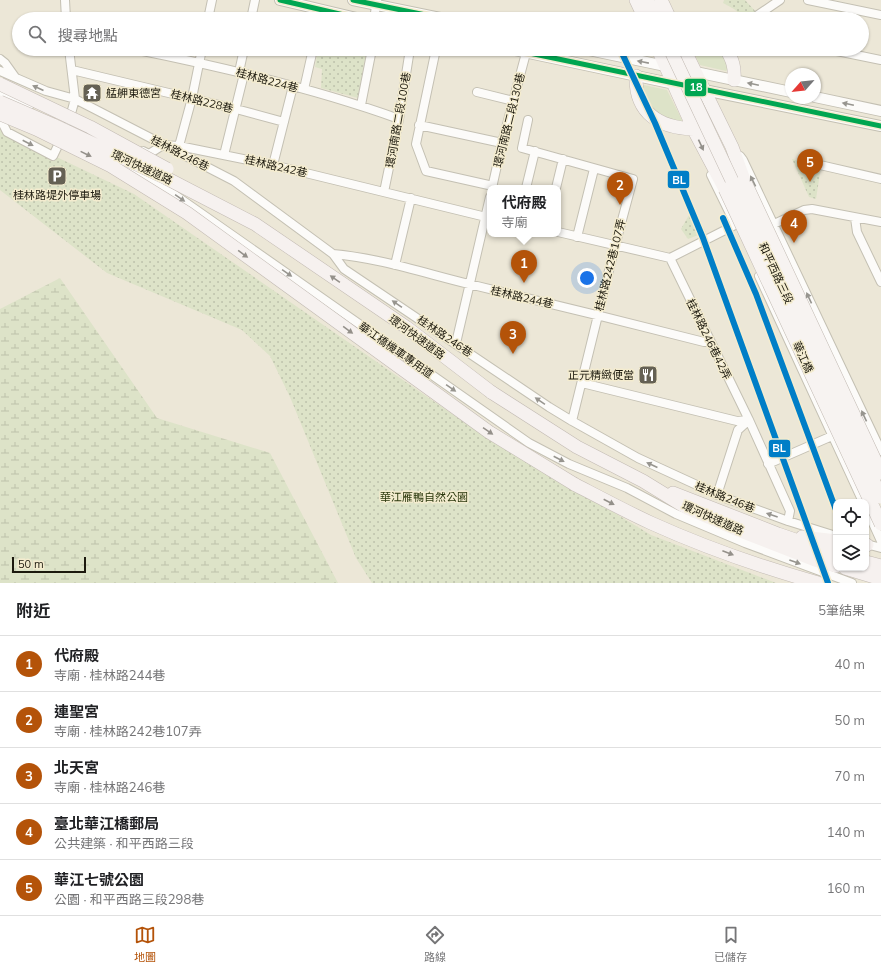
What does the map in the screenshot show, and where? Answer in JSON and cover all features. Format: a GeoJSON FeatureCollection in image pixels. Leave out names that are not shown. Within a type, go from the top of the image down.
{"type":"FeatureCollection","features":[{"type":"Feature","properties":{"kind":"highway"},"geometry":{"type":"LineString","coordinates":[[0,84],[90,128],[159,165],[206,191],[254,224]]}},
{"type":"Feature","properties":{"kind":"highway","name":"環河快速道路"},"geometry":{"type":"LineString","coordinates":[[0,102],[166,178],[254,224],[406,327],[491,392],[577,447],[642,481],[686,508],[815,560],[833,565]]}},
{"type":"Feature","properties":{"kind":"highway","name":"環河快速道路"},"geometry":{"type":"LineString","coordinates":[[0,114],[111,166],[187,213],[489,432],[574,484],[651,523],[684,537],[762,566],[818,583]]}},
{"type":"Feature","properties":{"kind":"highway"},"geometry":{"type":"LineString","coordinates":[[642,481],[778,534],[833,553]]}},
{"type":"Feature","properties":{"kind":"highway"},"geometry":{"type":"LineString","coordinates":[[778,534],[833,541]]}},
{"type":"Feature","properties":{"kind":"highway"},"geometry":{"type":"LineString","coordinates":[[869,563],[881,566]]}},
{"type":"Feature","properties":{"kind":"highway"},"geometry":{"type":"LineString","coordinates":[[762,566],[790,583]]}},
{"type":"Feature","properties":{"kind":"highway"},"geometry":{"type":"LineString","coordinates":[[856,571],[881,578]]}},
{"type":"Feature","properties":{"kind":"main road"},"geometry":{"type":"LineString","coordinates":[[636,0],[642,12]]}},
{"type":"Feature","properties":{"kind":"main road"},"geometry":{"type":"LineString","coordinates":[[647,0],[653,12]]}},
{"type":"Feature","properties":{"kind":"main road"},"geometry":{"type":"LineString","coordinates":[[661,0],[667,12]]}},
{"type":"Feature","properties":{"kind":"main road","name":"和平西路三段"},"geometry":{"type":"LineString","coordinates":[[661,56],[694,129],[725,189]]}},
{"type":"Feature","properties":{"kind":"main road","name":"和平西路三段"},"geometry":{"type":"LineString","coordinates":[[673,56],[881,497]]}},
{"type":"Feature","properties":{"kind":"main road","name":"和平西路三段"},"geometry":{"type":"LineString","coordinates":[[687,56],[732,147],[744,180]]}},
{"type":"Feature","properties":{"kind":"main road"},"geometry":{"type":"LineString","coordinates":[[729,56],[735,68],[734,80]]}},
{"type":"Feature","properties":{"kind":"main road"},"geometry":{"type":"LineString","coordinates":[[636,76],[636,84],[640,99],[653,117],[659,122],[673,127],[694,129]]}},
{"type":"Feature","properties":{"kind":"main road","name":"華江橋"},"geometry":{"type":"LineString","coordinates":[[744,180],[881,474]]}},
{"type":"Feature","properties":{"kind":"main road","name":"華江橋"},"geometry":{"type":"LineString","coordinates":[[725,189],[881,524]]}},
{"type":"Feature","properties":{"kind":"street"},"geometry":{"type":"LineString","coordinates":[[65,0],[66,12]]}},
{"type":"Feature","properties":{"kind":"street"},"geometry":{"type":"LineString","coordinates":[[209,12],[212,0]]}},
{"type":"Feature","properties":{"kind":"street"},"geometry":{"type":"LineString","coordinates":[[252,12],[255,0]]}},
{"type":"Feature","properties":{"kind":"street"},"geometry":{"type":"LineString","coordinates":[[280,0],[314,12]]}},
{"type":"Feature","properties":{"kind":"street"},"geometry":{"type":"LineString","coordinates":[[353,0],[377,3],[416,12]]}},
{"type":"Feature","properties":{"kind":"street"},"geometry":{"type":"LineString","coordinates":[[766,12],[780,0]]}},
{"type":"Feature","properties":{"kind":"street"},"geometry":{"type":"LineString","coordinates":[[808,0],[866,12]]}},
{"type":"Feature","properties":{"kind":"street"},"geometry":{"type":"LineString","coordinates":[[869,13],[881,15]]}},
{"type":"Feature","properties":{"kind":"street"},"geometry":{"type":"LineString","coordinates":[[0,118],[7,132],[54,156],[69,121],[75,100],[71,56]]}},
{"type":"Feature","properties":{"kind":"street","name":"桂林路224巷"},"geometry":{"type":"LineString","coordinates":[[169,56],[199,62],[293,86],[399,118]]}},
{"type":"Feature","properties":{"kind":"street"},"geometry":{"type":"LineString","coordinates":[[179,146],[192,98],[200,56]]}},
{"type":"Feature","properties":{"kind":"street"},"geometry":{"type":"LineString","coordinates":[[224,155],[236,109],[243,56]]}},
{"type":"Feature","properties":{"kind":"street"},"geometry":{"type":"LineString","coordinates":[[304,89],[311,56]]}},
{"type":"Feature","properties":{"kind":"street"},"geometry":{"type":"LineString","coordinates":[[360,105],[370,56]]}},
{"type":"Feature","properties":{"kind":"street","name":"環河南路二段100巷"},"geometry":{"type":"LineString","coordinates":[[384,192],[399,118],[409,56]]}},
{"type":"Feature","properties":{"kind":"street"},"geometry":{"type":"LineString","coordinates":[[434,56],[416,144],[426,171],[487,186]]}},
{"type":"Feature","properties":{"kind":"street","name":"環河南路二段130巷"},"geometry":{"type":"LineString","coordinates":[[492,185],[525,56]]}},
{"type":"Feature","properties":{"kind":"street"},"geometry":{"type":"LineString","coordinates":[[540,56],[881,126]]}},
{"type":"Feature","properties":{"kind":"street"},"geometry":{"type":"LineString","coordinates":[[618,56],[785,91]]}},
{"type":"Feature","properties":{"kind":"street"},"geometry":{"type":"LineString","coordinates":[[861,56],[881,60]]}},
{"type":"Feature","properties":{"kind":"street"},"geometry":{"type":"LineString","coordinates":[[0,59],[5,63],[15,78]]}},
{"type":"Feature","properties":{"kind":"street","name":"桂林路228巷"},"geometry":{"type":"LineString","coordinates":[[72,70],[192,98],[284,122]]}},
{"type":"Feature","properties":{"kind":"street","name":"桂林路246巷"},"geometry":{"type":"LineString","coordinates":[[0,71],[46,91],[75,100],[234,181],[333,254],[344,268],[572,422],[638,458],[717,495],[788,521],[833,535]]}},
{"type":"Feature","properties":{"kind":"street"},"geometry":{"type":"LineString","coordinates":[[273,165],[293,86]]}},
{"type":"Feature","properties":{"kind":"street"},"geometry":{"type":"LineString","coordinates":[[0,92],[69,121]]}},
{"type":"Feature","properties":{"kind":"street"},"geometry":{"type":"LineString","coordinates":[[477,92],[514,100]]}},
{"type":"Feature","properties":{"kind":"street"},"geometry":{"type":"LineString","coordinates":[[821,98],[881,111]]}},
{"type":"Feature","properties":{"kind":"street"},"geometry":{"type":"LineString","coordinates":[[0,118],[10,121],[59,144]]}},
{"type":"Feature","properties":{"kind":"street","name":"桂林路242巷107弄"},"geometry":{"type":"LineString","coordinates":[[528,120],[522,148],[633,179],[572,422]]}},
{"type":"Feature","properties":{"kind":"street","name":"桂林路242巷"},"geometry":{"type":"LineString","coordinates":[[69,121],[99,124],[149,154],[163,145],[179,146],[273,165],[487,217]]}},
{"type":"Feature","properties":{"kind":"street","name":"華江橋機車專用道"},"geometry":{"type":"LineString","coordinates":[[69,121],[90,144],[175,195],[529,443],[569,464],[627,488],[676,514],[745,543],[852,583]]}},
{"type":"Feature","properties":{"kind":"street"},"geometry":{"type":"LineString","coordinates":[[419,125],[502,143]]}},
{"type":"Feature","properties":{"kind":"street","name":"和平西路三段"},"geometry":{"type":"LineString","coordinates":[[732,147],[743,160],[774,224],[880,455]]}},
{"type":"Feature","properties":{"kind":"street"},"geometry":{"type":"LineString","coordinates":[[527,185],[535,151]]}},
{"type":"Feature","properties":{"kind":"street"},"geometry":{"type":"LineString","coordinates":[[557,185],[563,159]]}},
{"type":"Feature","properties":{"kind":"street","name":"和平西路三段"},"geometry":{"type":"LineString","coordinates":[[709,160],[712,177],[832,436],[855,479],[862,499]]}},
{"type":"Feature","properties":{"kind":"street"},"geometry":{"type":"LineString","coordinates":[[807,162],[881,179]]}},
{"type":"Feature","properties":{"kind":"street"},"geometry":{"type":"LineString","coordinates":[[577,237],[594,169]]}},
{"type":"Feature","properties":{"kind":"street"},"geometry":{"type":"LineString","coordinates":[[395,265],[411,198]]}},
{"type":"Feature","properties":{"kind":"street"},"geometry":{"type":"LineString","coordinates":[[774,224],[808,210],[881,222]]}},
{"type":"Feature","properties":{"kind":"street"},"geometry":{"type":"LineString","coordinates":[[855,218],[857,232],[881,281]]}},
{"type":"Feature","properties":{"kind":"street"},"geometry":{"type":"LineString","coordinates":[[456,343],[469,284],[487,221]]}},
{"type":"Feature","properties":{"kind":"street"},"geometry":{"type":"LineString","coordinates":[[561,233],[670,258],[735,225]]}},
{"type":"Feature","properties":{"kind":"street","name":"桂林路244巷"},"geometry":{"type":"LineString","coordinates":[[333,254],[395,265],[704,342],[710,342]]}},
{"type":"Feature","properties":{"kind":"street","name":"桂林路246巷42弄"},"geometry":{"type":"LineString","coordinates":[[670,258],[749,420],[790,511],[788,521]]}},
{"type":"Feature","properties":{"kind":"street"},"geometry":{"type":"LineString","coordinates":[[582,383],[737,421],[749,420]]}},
{"type":"Feature","properties":{"kind":"street"},"geometry":{"type":"LineString","coordinates":[[717,495],[738,430],[749,420]]}},
{"type":"Feature","properties":{"kind":"street"},"geometry":{"type":"LineString","coordinates":[[768,464],[832,436]]}},
{"type":"Feature","properties":{"kind":"street"},"geometry":{"type":"LineString","coordinates":[[869,515],[881,541]]}},
{"type":"Feature","properties":{"kind":"street"},"geometry":{"type":"LineString","coordinates":[[869,545],[881,548]]}},
{"type":"Feature","properties":{"kind":"green space"},"geometry":{"type":"Polygon","coordinates":[[[724,0],[745,0],[756,12],[738,12],[723,3],[724,0]]]}},
{"type":"Feature","properties":{"kind":"green space"},"geometry":{"type":"Polygon","coordinates":[[[317,56],[365,56],[358,98],[321,88],[322,69],[315,67],[317,56]]]}},
{"type":"Feature","properties":{"kind":"green space"},"geometry":{"type":"Polygon","coordinates":[[[696,56],[725,56],[731,67],[726,71],[700,65],[696,56]]]}},
{"type":"Feature","properties":{"kind":"green space"},"geometry":{"type":"Polygon","coordinates":[[[644,85],[667,90],[683,122],[671,121],[648,107],[640,88],[644,85]]]}},
{"type":"Feature","properties":{"kind":"green space","name":"華江雁鴨自然公園"},"geometry":{"type":"Polygon","coordinates":[[[0,130],[134,194],[455,416],[651,535],[776,583],[372,583],[356,558],[290,397],[270,356],[242,330],[107,273],[0,190],[0,130]]]}},
{"type":"Feature","properties":{"kind":"green space"},"geometry":{"type":"Polygon","coordinates":[[[792,159],[821,167],[816,199],[809,197],[792,159]]]}},
{"type":"Feature","properties":{"kind":"green space"},"geometry":{"type":"Polygon","coordinates":[[[693,208],[706,232],[688,239],[681,229],[693,208]]]}},
{"type":"Feature","properties":{"kind":"green space"},"geometry":{"type":"Polygon","coordinates":[[[60,278],[157,418],[270,453],[338,583],[0,583],[0,309],[60,278]]]}},
{"type":"Feature","properties":{"kind":"transit line","name":"18"},"geometry":{"type":"LineString","coordinates":[[280,0],[331,12]]}},
{"type":"Feature","properties":{"kind":"transit line","name":"18"},"geometry":{"type":"LineString","coordinates":[[353,0],[411,12]]}},
{"type":"Feature","properties":{"kind":"transit line","name":"18"},"geometry":{"type":"LineString","coordinates":[[544,56],[881,126]]}},
{"type":"Feature","properties":{"kind":"transit line","name":"BL"},"geometry":{"type":"LineString","coordinates":[[623,56],[655,123],[703,238],[828,583]]}},
{"type":"Feature","properties":{"kind":"transit line","name":"BL"},"geometry":{"type":"LineString","coordinates":[[723,218],[756,294],[833,502]]}},
{"type":"Feature","properties":{"kind":"place","name":"艋舺東德宮"},"geometry":{"type":"Point","coordinates":[92,93]}},
{"type":"Feature","properties":{"kind":"place","name":"桂林路堤外停車場"},"geometry":{"type":"Point","coordinates":[57,176]}},
{"type":"Feature","properties":{"kind":"place","name":"華江七號公園"},"geometry":{"type":"Point","coordinates":[810,182]}},
{"type":"Feature","properties":{"kind":"place","name":"連聖宮"},"geometry":{"type":"Point","coordinates":[620,205]}},
{"type":"Feature","properties":{"kind":"place","name":"臺北華江橋郵局"},"geometry":{"type":"Point","coordinates":[794,243]}},
{"type":"Feature","properties":{"kind":"place","name":"代府殿"},"geometry":{"type":"Point","coordinates":[524,283]}},
{"type":"Feature","properties":{"kind":"place","name":"北天宮"},"geometry":{"type":"Point","coordinates":[513,354]}},
{"type":"Feature","properties":{"kind":"place","name":"正元精緻便當"},"geometry":{"type":"Point","coordinates":[648,375]}}]}
